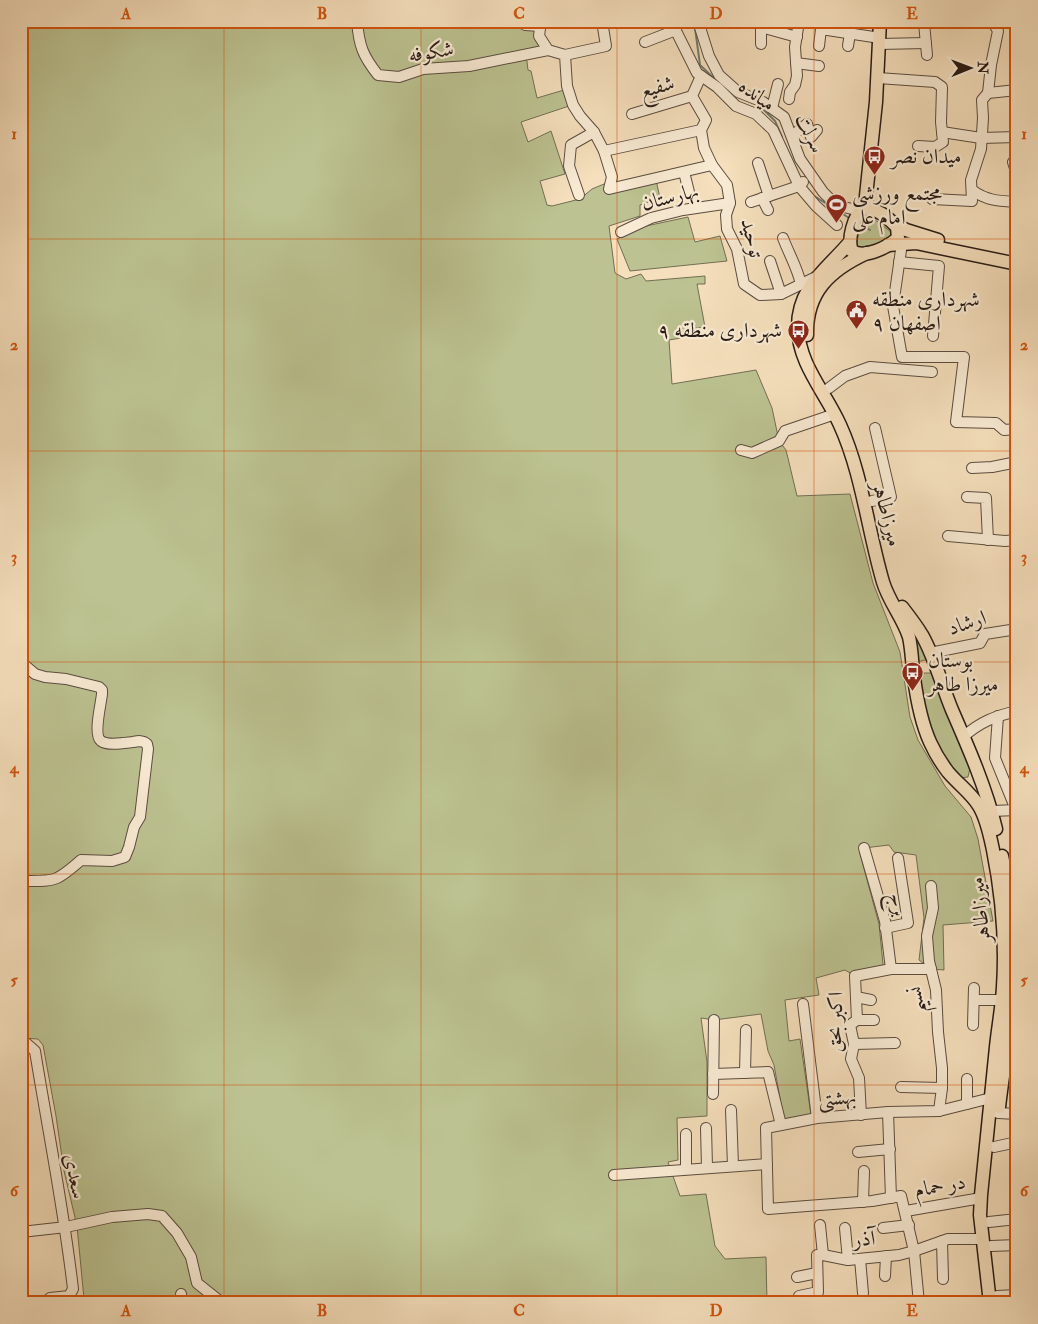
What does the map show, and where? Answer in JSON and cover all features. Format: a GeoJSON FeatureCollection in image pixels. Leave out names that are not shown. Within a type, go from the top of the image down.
{"type":"FeatureCollection","features":[{"type":"Feature","properties":{"kind":"main road"},"geometry":{"type":"LineString","coordinates":[[880,21],[873,141],[863,210],[850,236],[849,243],[852,250],[855,253],[867,253],[888,245],[916,243],[1017,264]]}},
{"type":"Feature","properties":{"kind":"main road"},"geometry":{"type":"LineString","coordinates":[[863,210],[878,211],[897,227],[898,238],[888,245]]}},
{"type":"Feature","properties":{"kind":"main road"},"geometry":{"type":"LineString","coordinates":[[893,223],[906,230],[932,238],[1017,256]]}},
{"type":"Feature","properties":{"kind":"main road","name":"میرزاطاهر"},"geometry":{"type":"LineString","coordinates":[[849,243],[816,277],[808,291],[800,313],[798,327],[800,340],[810,371],[845,435],[883,582],[888,597],[910,641],[918,702],[930,742],[948,772],[982,810],[993,850],[1002,918],[1013,970],[1015,986],[1012,1049],[998,1113],[988,1194],[989,1222],[987,1242]]}},
{"type":"Feature","properties":{"kind":"main road","name":"میرزاطاهر"},"geometry":{"type":"LineString","coordinates":[[867,253],[843,265],[818,291],[809,314],[807,327],[809,350],[838,402],[851,430],[901,605],[922,636],[930,653],[977,768],[992,810],[1008,884],[1015,944],[1013,970],[1002,1000],[981,1198],[995,1300]]}},
{"type":"Feature","properties":{"kind":"main road"},"geometry":{"type":"LineString","coordinates":[[913,672],[924,667],[936,669]]}},
{"type":"Feature","properties":{"kind":"main road"},"geometry":{"type":"LineString","coordinates":[[961,785],[971,781],[977,768]]}},
{"type":"Feature","properties":{"kind":"street","name":"شکوفه"},"geometry":{"type":"LineString","coordinates":[[357,21],[358,41],[367,61],[378,75],[399,77],[422,70],[469,66],[548,50]]}},
{"type":"Feature","properties":{"kind":"street"},"geometry":{"type":"LineString","coordinates":[[525,21],[525,25],[540,23],[539,36],[548,50],[565,55],[606,46],[602,21]]}},
{"type":"Feature","properties":{"kind":"street","name":"سرلت"},"geometry":{"type":"LineString","coordinates":[[698,21],[709,56],[720,75],[738,92],[763,102],[784,117],[800,159],[803,182],[823,192],[833,209]]}},
{"type":"Feature","properties":{"kind":"street"},"geometry":{"type":"LineString","coordinates":[[789,99],[797,76],[795,47],[799,21]]}},
{"type":"Feature","properties":{"kind":"street"},"geometry":{"type":"LineString","coordinates":[[932,199],[972,201],[971,180],[981,149],[982,100],[988,93],[998,31],[992,21]]}},
{"type":"Feature","properties":{"kind":"street"},"geometry":{"type":"LineString","coordinates":[[924,23],[927,55]]}},
{"type":"Feature","properties":{"kind":"street"},"geometry":{"type":"LineString","coordinates":[[761,44],[761,24],[797,37]]}},
{"type":"Feature","properties":{"kind":"street"},"geometry":{"type":"LineString","coordinates":[[645,42],[673,26]]}},
{"type":"Feature","properties":{"kind":"street","name":"میانده"},"geometry":{"type":"LineString","coordinates":[[673,26],[697,74],[718,87],[736,106],[756,114],[773,130],[803,182],[833,209],[837,225]]}},
{"type":"Feature","properties":{"kind":"street"},"geometry":{"type":"LineString","coordinates":[[819,46],[821,29],[850,33],[879,41],[926,43]]}},
{"type":"Feature","properties":{"kind":"street"},"geometry":{"type":"LineString","coordinates":[[848,46],[850,33]]}},
{"type":"Feature","properties":{"kind":"street"},"geometry":{"type":"LineString","coordinates":[[565,55],[567,86],[573,105],[594,132],[604,151],[612,177],[609,189],[712,165]]}},
{"type":"Feature","properties":{"kind":"street"},"geometry":{"type":"LineString","coordinates":[[796,63],[819,66]]}},
{"type":"Feature","properties":{"kind":"street"},"geometry":{"type":"LineString","coordinates":[[692,96],[701,76]]}},
{"type":"Feature","properties":{"kind":"street"},"geometry":{"type":"LineString","coordinates":[[878,78],[936,82],[942,87],[940,122],[943,142],[935,147],[918,146]]}},
{"type":"Feature","properties":{"kind":"street"},"geometry":{"type":"LineString","coordinates":[[772,108],[778,84]]}},
{"type":"Feature","properties":{"kind":"street"},"geometry":{"type":"LineString","coordinates":[[988,93],[1017,90]]}},
{"type":"Feature","properties":{"kind":"street","name":"شفیع"},"geometry":{"type":"LineString","coordinates":[[632,114],[692,96]]}},
{"type":"Feature","properties":{"kind":"street","name":"توحید"},"geometry":{"type":"LineString","coordinates":[[692,96],[706,120],[701,130],[704,148],[712,165],[727,185],[730,203],[726,215],[727,230],[737,249],[744,284],[760,295],[781,294],[816,277]]}},
{"type":"Feature","properties":{"kind":"street"},"geometry":{"type":"LineString","coordinates":[[792,136],[807,124],[811,137],[817,130]]}},
{"type":"Feature","properties":{"kind":"street"},"geometry":{"type":"LineString","coordinates":[[604,151],[701,130]]}},
{"type":"Feature","properties":{"kind":"street"},"geometry":{"type":"LineString","coordinates":[[579,195],[569,166],[571,145],[594,132]]}},
{"type":"Feature","properties":{"kind":"street"},"geometry":{"type":"LineString","coordinates":[[942,132],[981,138],[1017,137]]}},
{"type":"Feature","properties":{"kind":"street"},"geometry":{"type":"LineString","coordinates":[[1012,162],[1017,175]]}},
{"type":"Feature","properties":{"kind":"street"},"geometry":{"type":"LineString","coordinates":[[758,163],[768,210]]}},
{"type":"Feature","properties":{"kind":"street"},"geometry":{"type":"LineString","coordinates":[[684,172],[689,192]]}},
{"type":"Feature","properties":{"kind":"street"},"geometry":{"type":"LineString","coordinates":[[751,202],[803,182]]}},
{"type":"Feature","properties":{"kind":"street"},"geometry":{"type":"LineString","coordinates":[[972,190],[983,198],[1017,202]]}},
{"type":"Feature","properties":{"kind":"street","name":"بهارستان"},"geometry":{"type":"LineString","coordinates":[[621,232],[651,218],[683,210],[730,203]]}},
{"type":"Feature","properties":{"kind":"street"},"geometry":{"type":"LineString","coordinates":[[833,209],[863,210]]}},
{"type":"Feature","properties":{"kind":"street"},"geometry":{"type":"LineString","coordinates":[[783,238],[791,260],[798,268],[801,284]]}},
{"type":"Feature","properties":{"kind":"street"},"geometry":{"type":"LineString","coordinates":[[902,243],[893,306],[902,357],[964,357],[956,422],[996,423],[1004,430],[1017,428]]}},
{"type":"Feature","properties":{"kind":"street"},"geometry":{"type":"LineString","coordinates":[[770,261],[781,294]]}},
{"type":"Feature","properties":{"kind":"street"},"geometry":{"type":"LineString","coordinates":[[899,262],[939,266],[933,336]]}},
{"type":"Feature","properties":{"kind":"street"},"geometry":{"type":"LineString","coordinates":[[829,388],[845,376],[870,367],[932,372]]}},
{"type":"Feature","properties":{"kind":"street"},"geometry":{"type":"LineString","coordinates":[[741,450],[752,453],[780,441],[784,431],[835,414]]}},
{"type":"Feature","properties":{"kind":"street"},"geometry":{"type":"LineString","coordinates":[[872,502],[891,497],[875,428]]}},
{"type":"Feature","properties":{"kind":"street"},"geometry":{"type":"LineString","coordinates":[[972,468],[992,467],[1017,462]]}},
{"type":"Feature","properties":{"kind":"street"},"geometry":{"type":"LineString","coordinates":[[967,497],[986,498],[988,540]]}},
{"type":"Feature","properties":{"kind":"street"},"geometry":{"type":"LineString","coordinates":[[948,536],[1005,542],[1017,540]]}},
{"type":"Feature","properties":{"kind":"street","name":"ارشاد"},"geometry":{"type":"LineString","coordinates":[[930,653],[980,643],[985,634],[1017,629]]}},
{"type":"Feature","properties":{"kind":"street"},"geometry":{"type":"LineString","coordinates":[[21,662],[35,674],[99,687],[102,690],[102,694],[97,732],[99,739],[102,742],[110,743],[143,741],[147,744],[148,749],[140,817],[134,827],[130,847],[125,856],[112,861],[81,860],[61,878],[51,881],[21,881]]}},
{"type":"Feature","properties":{"kind":"street"},"geometry":{"type":"LineString","coordinates":[[963,737],[975,725],[1017,711]]}},
{"type":"Feature","properties":{"kind":"street"},"geometry":{"type":"LineString","coordinates":[[992,810],[1017,810],[995,758],[998,716]]}},
{"type":"Feature","properties":{"kind":"street","name":"برج"},"geometry":{"type":"LineString","coordinates":[[864,848],[886,928],[891,969]]}},
{"type":"Feature","properties":{"kind":"street"},"geometry":{"type":"LineString","coordinates":[[886,928],[908,923],[898,858]]}},
{"type":"Feature","properties":{"kind":"street","name":"نسیم"},"geometry":{"type":"LineString","coordinates":[[931,886],[933,908],[927,936],[929,961],[936,990],[942,1088],[939,1111]]}},
{"type":"Feature","properties":{"kind":"street","name":"اکبر بحق"},"geometry":{"type":"LineString","coordinates":[[861,1114],[859,1078],[851,1059],[854,1044],[850,1025],[857,1020],[855,976],[891,969],[931,969]]}},
{"type":"Feature","properties":{"kind":"street"},"geometry":{"type":"LineString","coordinates":[[973,1025],[974,988]]}},
{"type":"Feature","properties":{"kind":"street"},"geometry":{"type":"LineString","coordinates":[[856,997],[871,1000]]}},
{"type":"Feature","properties":{"kind":"street"},"geometry":{"type":"LineString","coordinates":[[974,1000],[1002,1000]]}},
{"type":"Feature","properties":{"kind":"street"},"geometry":{"type":"LineString","coordinates":[[803,1004],[817,1118]]}},
{"type":"Feature","properties":{"kind":"street"},"geometry":{"type":"LineString","coordinates":[[713,1094],[714,1020]]}},
{"type":"Feature","properties":{"kind":"street"},"geometry":{"type":"LineString","coordinates":[[857,1020],[874,1020]]}},
{"type":"Feature","properties":{"kind":"street"},"geometry":{"type":"LineString","coordinates":[[745,1073],[746,1030]]}},
{"type":"Feature","properties":{"kind":"street","name":"سعدی"},"geometry":{"type":"LineString","coordinates":[[21,1043],[26,1043],[35,1051],[56,1180],[66,1227],[73,1290],[69,1296],[50,1298],[44,1303]]}},
{"type":"Feature","properties":{"kind":"street"},"geometry":{"type":"LineString","coordinates":[[854,1044],[894,1043]]}},
{"type":"Feature","properties":{"kind":"street"},"geometry":{"type":"LineString","coordinates":[[713,1074],[768,1072],[781,1125]]}},
{"type":"Feature","properties":{"kind":"street"},"geometry":{"type":"LineString","coordinates":[[967,1080],[967,1104]]}},
{"type":"Feature","properties":{"kind":"street"},"geometry":{"type":"LineString","coordinates":[[901,1087],[942,1088]]}},
{"type":"Feature","properties":{"kind":"street","name":"بهشتی"},"geometry":{"type":"LineString","coordinates":[[864,1202],[768,1209],[766,1128],[817,1118],[888,1112],[939,1111],[991,1098]]}},
{"type":"Feature","properties":{"kind":"street"},"geometry":{"type":"LineString","coordinates":[[731,1110],[733,1166]]}},
{"type":"Feature","properties":{"kind":"street"},"geometry":{"type":"LineString","coordinates":[[888,1112],[891,1198]]}},
{"type":"Feature","properties":{"kind":"street"},"geometry":{"type":"LineString","coordinates":[[998,1113],[1017,1114]]}},
{"type":"Feature","properties":{"kind":"street"},"geometry":{"type":"LineString","coordinates":[[706,1128],[707,1167]]}},
{"type":"Feature","properties":{"kind":"street"},"geometry":{"type":"LineString","coordinates":[[686,1134],[686,1169]]}},
{"type":"Feature","properties":{"kind":"street"},"geometry":{"type":"LineString","coordinates":[[994,1147],[1017,1142]]}},
{"type":"Feature","properties":{"kind":"street"},"geometry":{"type":"LineString","coordinates":[[858,1152],[890,1149]]}},
{"type":"Feature","properties":{"kind":"street"},"geometry":{"type":"LineString","coordinates":[[614,1175],[767,1164]]}},
{"type":"Feature","properties":{"kind":"street"},"geometry":{"type":"LineString","coordinates":[[864,1171],[864,1202],[901,1196],[914,1251],[919,1303]]}},
{"type":"Feature","properties":{"kind":"street","name":"در حمام"},"geometry":{"type":"LineString","coordinates":[[906,1211],[981,1198]]}},
{"type":"Feature","properties":{"kind":"street"},"geometry":{"type":"LineString","coordinates":[[21,1232],[66,1227],[112,1217],[148,1214],[162,1216],[177,1233],[191,1257],[197,1283],[222,1303]]}},
{"type":"Feature","properties":{"kind":"street"},"geometry":{"type":"LineString","coordinates":[[989,1222],[1017,1219]]}},
{"type":"Feature","properties":{"kind":"street"},"geometry":{"type":"LineString","coordinates":[[799,1296],[818,1292],[820,1225]]}},
{"type":"Feature","properties":{"kind":"street"},"geometry":{"type":"LineString","coordinates":[[883,1228],[909,1225]]}},
{"type":"Feature","properties":{"kind":"street"},"geometry":{"type":"LineString","coordinates":[[845,1228],[848,1260]]}},
{"type":"Feature","properties":{"kind":"street","name":"آذر"},"geometry":{"type":"LineString","coordinates":[[820,1255],[848,1260],[886,1256],[914,1251],[948,1239],[1017,1245]]}},
{"type":"Feature","properties":{"kind":"street"},"geometry":{"type":"LineString","coordinates":[[942,1240],[943,1279]]}},
{"type":"Feature","properties":{"kind":"street"},"geometry":{"type":"LineString","coordinates":[[886,1256],[886,1276]]}},
{"type":"Feature","properties":{"kind":"street"},"geometry":{"type":"LineString","coordinates":[[860,1259],[863,1293]]}},
{"type":"Feature","properties":{"kind":"street"},"geometry":{"type":"LineString","coordinates":[[797,1277],[818,1273]]}},
{"type":"Feature","properties":{"kind":"street"},"geometry":{"type":"LineString","coordinates":[[995,1300],[1017,1295]]}},
{"type":"Feature","properties":{"kind":"green space"},"geometry":{"type":"Polygon","coordinates":[[[21,21],[494,21],[495,27],[534,29],[536,40],[543,48],[526,54],[528,70],[531,71],[537,98],[564,90],[569,106],[521,122],[528,142],[551,131],[565,174],[540,181],[547,205],[552,206],[580,199],[592,189],[604,184],[606,190],[656,180],[660,198],[640,205],[640,216],[609,226],[615,273],[626,279],[641,274],[646,281],[705,276],[705,284],[697,284],[705,327],[690,329],[693,336],[669,340],[672,384],[756,370],[772,408],[779,441],[786,450],[797,496],[850,494],[873,583],[900,652],[910,717],[918,740],[945,786],[971,817],[978,839],[993,921],[943,925],[944,970],[931,969],[919,960],[924,918],[916,855],[894,852],[889,845],[864,848],[860,854],[879,924],[882,967],[855,976],[845,970],[816,978],[819,995],[785,1000],[789,1041],[800,1039],[811,1115],[784,1121],[774,1065],[768,1051],[761,1014],[714,1020],[701,1018],[707,1062],[707,1116],[677,1118],[678,1160],[668,1162],[680,1196],[706,1194],[715,1246],[725,1259],[766,1257],[767,1303],[78,1303],[84,1299],[77,1226],[64,1171],[43,1045],[38,1039],[21,1038],[21,21]]]}},
{"type":"Feature","properties":{"kind":"green space"},"geometry":{"type":"Polygon","coordinates":[[[870,216],[891,232],[890,237],[867,248],[857,249],[859,231],[863,223],[870,216]]]}},
{"type":"Feature","properties":{"kind":"green space"},"geometry":{"type":"Polygon","coordinates":[[[688,217],[695,242],[720,236],[727,261],[630,271],[617,239],[646,226],[688,217]]]}},
{"type":"Feature","properties":{"kind":"green space"},"geometry":{"type":"Polygon","coordinates":[[[906,620],[929,659],[917,662],[906,620]]]}},
{"type":"Feature","properties":{"kind":"green space"},"geometry":{"type":"Polygon","coordinates":[[[922,673],[932,673],[970,768],[968,777],[960,778],[952,769],[937,742],[923,704],[920,681],[922,673]]]}},
{"type":"Feature","properties":{"kind":"waterway"},"geometry":{"type":"LineString","coordinates":[[695,28],[700,65],[717,81]]}},
{"type":"Feature","properties":{"kind":"waterway"},"geometry":{"type":"LineString","coordinates":[[759,105],[775,121],[782,137]]}},
{"type":"Feature","properties":{"kind":"waterway"},"geometry":{"type":"LineString","coordinates":[[811,194],[830,206]]}},
{"type":"Feature","properties":{"kind":"waterway"},"geometry":{"type":"LineString","coordinates":[[859,204],[860,197]]}},
{"type":"Feature","properties":{"kind":"waterway"},"geometry":{"type":"LineString","coordinates":[[837,210],[849,218]]}},
{"type":"Feature","properties":{"kind":"waterway"},"geometry":{"type":"LineString","coordinates":[[858,223],[870,230]]}},
{"type":"Feature","properties":{"kind":"place","name":"میدان نصر"},"geometry":{"type":"Point","coordinates":[875,175]}},
{"type":"Feature","properties":{"kind":"place","name":"مجتمع ورزشی امام علی"},"geometry":{"type":"Point","coordinates":[836,224]}},
{"type":"Feature","properties":{"kind":"place","name":"شهرداری منطقه ۹ اصفهان"},"geometry":{"type":"Point","coordinates":[856,330]}},
{"type":"Feature","properties":{"kind":"place","name":"شهرداری منطقه ۹"},"geometry":{"type":"Point","coordinates":[798,349]}},
{"type":"Feature","properties":{"kind":"place","name":"بوستان میرزا طاهر"},"geometry":{"type":"Point","coordinates":[912,691]}}]}
